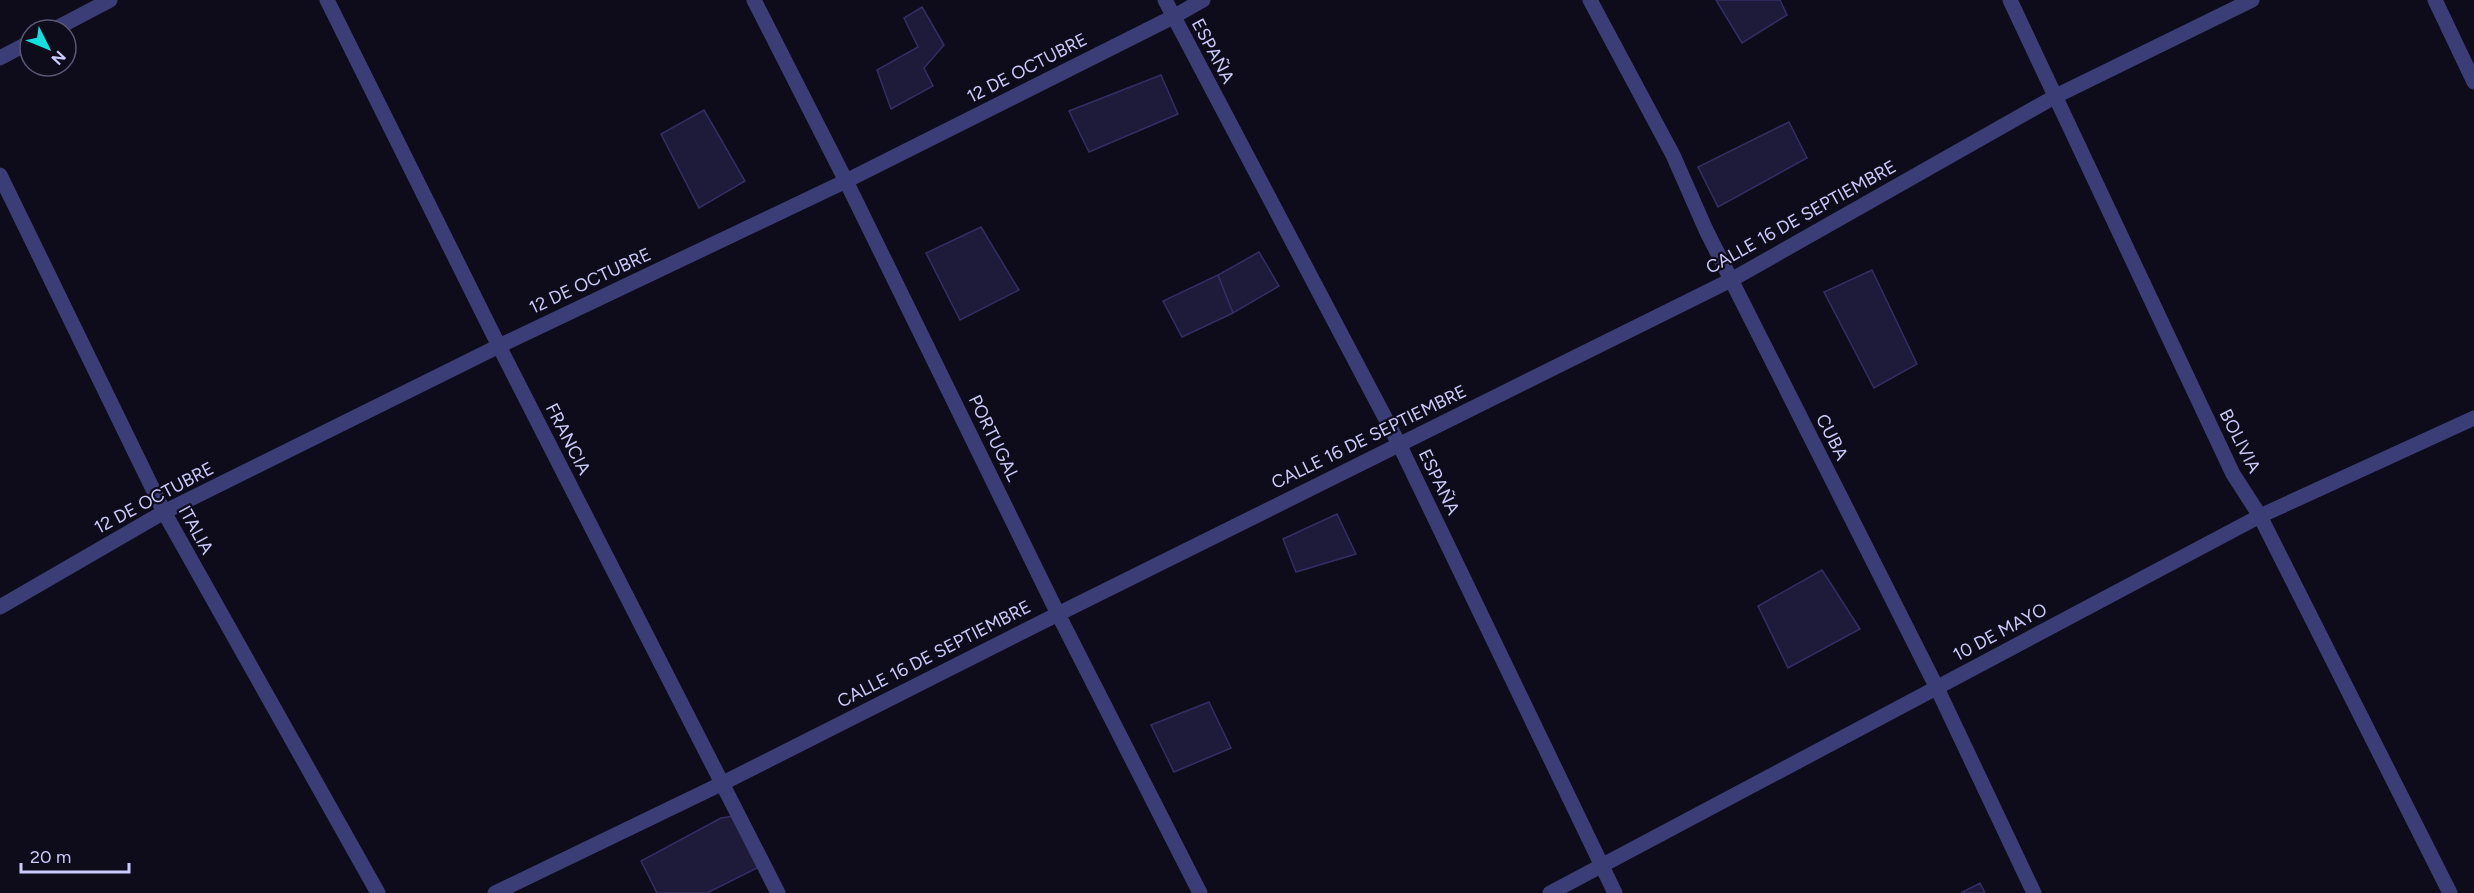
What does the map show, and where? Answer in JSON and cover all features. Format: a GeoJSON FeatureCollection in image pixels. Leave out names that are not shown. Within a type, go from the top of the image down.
{"type":"FeatureCollection","features":[{"type":"Feature","properties":{"kind":"street"},"geometry":{"type":"LineString","coordinates":[[76,18],[110,0]]}},
{"type":"Feature","properties":{"kind":"street","name":"FRANCIA"},"geometry":{"type":"LineString","coordinates":[[327,0],[499,346],[778,893]]}},
{"type":"Feature","properties":{"kind":"street","name":"PORTUGAL"},"geometry":{"type":"LineString","coordinates":[[753,0],[846,181],[1058,614],[1200,893]]}},
{"type":"Feature","properties":{"kind":"street","name":"ESPAÑA"},"geometry":{"type":"LineString","coordinates":[[1165,0],[1399,444],[1615,893]]}},
{"type":"Feature","properties":{"kind":"street","name":"12 DE OCTUBRE"},"geometry":{"type":"LineString","coordinates":[[0,607],[164,512],[499,346],[846,181],[1203,0]]}},
{"type":"Feature","properties":{"kind":"street","name":"CUBA"},"geometry":{"type":"LineString","coordinates":[[1590,0],[1673,155],[1731,280],[1937,688],[2034,893]]}},
{"type":"Feature","properties":{"kind":"street","name":"BOLIVIA"},"geometry":{"type":"LineString","coordinates":[[2010,0],[2233,474],[2260,516],[2450,893]]}},
{"type":"Feature","properties":{"kind":"street","name":"CALLE 16 DE SEPTIEMBRE"},"geometry":{"type":"LineString","coordinates":[[495,893],[723,783],[1731,280],[2056,96],[2252,0]]}},
{"type":"Feature","properties":{"kind":"street"},"geometry":{"type":"LineString","coordinates":[[2434,0],[2474,82]]}},
{"type":"Feature","properties":{"kind":"street"},"geometry":{"type":"LineString","coordinates":[[0,58],[18,48]]}},
{"type":"Feature","properties":{"kind":"street","name":"ITALIA"},"geometry":{"type":"LineString","coordinates":[[0,175],[164,512],[378,893]]}},
{"type":"Feature","properties":{"kind":"street","name":"10 DE MAYO"},"geometry":{"type":"LineString","coordinates":[[1550,893],[1603,867],[2260,516],[2474,418]]}},
{"type":"Feature","properties":{"kind":"building"},"geometry":{"type":"Polygon","coordinates":[[[1716,0],[1780,0],[1787,15],[1742,43],[1716,0]]]}},
{"type":"Feature","properties":{"kind":"building"},"geometry":{"type":"Polygon","coordinates":[[[922,7],[944,45],[924,68],[933,86],[891,109],[877,70],[918,47],[904,18],[922,7]]]}},
{"type":"Feature","properties":{"kind":"building"},"geometry":{"type":"Polygon","coordinates":[[[1161,75],[1178,114],[1089,152],[1069,111],[1161,75]]]}},
{"type":"Feature","properties":{"kind":"building"},"geometry":{"type":"Polygon","coordinates":[[[704,110],[745,181],[699,208],[661,134],[704,110]]]}},
{"type":"Feature","properties":{"kind":"building"},"geometry":{"type":"Polygon","coordinates":[[[1789,122],[1807,158],[1718,207],[1698,167],[1789,122]]]}},
{"type":"Feature","properties":{"kind":"building"},"geometry":{"type":"Polygon","coordinates":[[[981,227],[1019,290],[960,320],[926,253],[981,227]]]}},
{"type":"Feature","properties":{"kind":"building"},"geometry":{"type":"Polygon","coordinates":[[[1259,252],[1279,286],[1233,313],[1218,275],[1259,252]]]}},
{"type":"Feature","properties":{"kind":"building"},"geometry":{"type":"Polygon","coordinates":[[[1872,270],[1917,364],[1874,388],[1824,292],[1872,270]]]}},
{"type":"Feature","properties":{"kind":"building"},"geometry":{"type":"Polygon","coordinates":[[[1218,275],[1233,313],[1182,337],[1163,301],[1218,275]]]}},
{"type":"Feature","properties":{"kind":"building"},"geometry":{"type":"Polygon","coordinates":[[[1337,514],[1356,554],[1296,572],[1283,539],[1337,514]]]}},
{"type":"Feature","properties":{"kind":"building"},"geometry":{"type":"Polygon","coordinates":[[[1822,570],[1860,629],[1788,668],[1758,606],[1822,570]]]}},
{"type":"Feature","properties":{"kind":"building"},"geometry":{"type":"Polygon","coordinates":[[[1209,702],[1231,748],[1174,772],[1151,725],[1209,702]]]}},
{"type":"Feature","properties":{"kind":"building"},"geometry":{"type":"Polygon","coordinates":[[[734,816],[759,867],[707,893],[657,893],[641,861],[721,818],[734,816]]]}},
{"type":"Feature","properties":{"kind":"building"},"geometry":{"type":"Polygon","coordinates":[[[1980,883],[1985,893],[1961,893],[1980,883]]]}}]}
